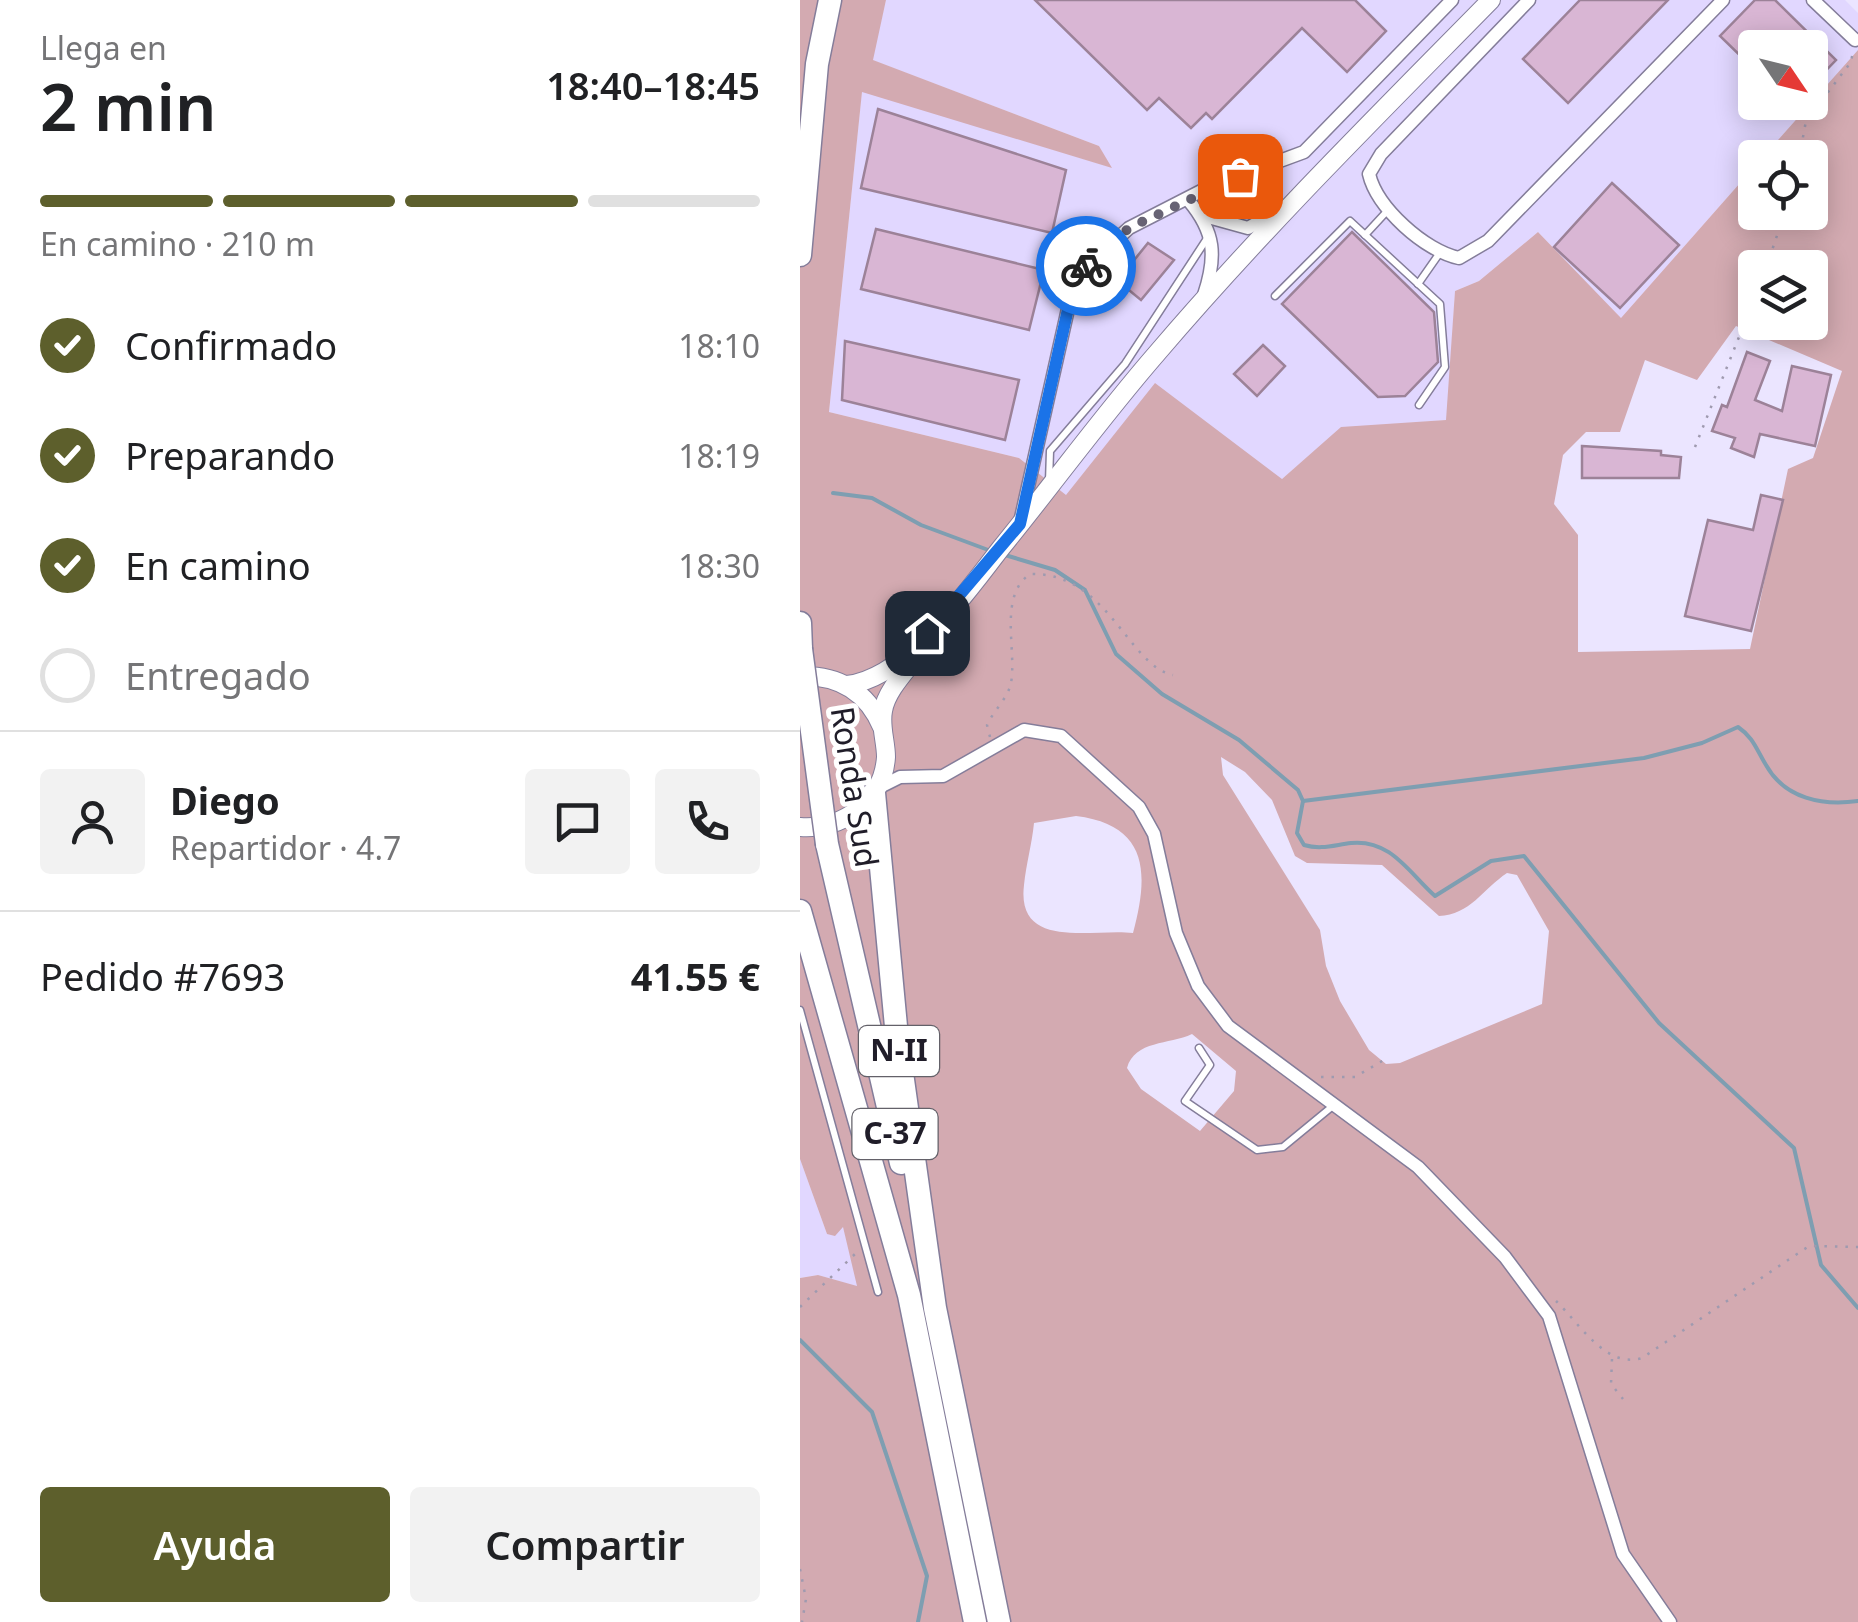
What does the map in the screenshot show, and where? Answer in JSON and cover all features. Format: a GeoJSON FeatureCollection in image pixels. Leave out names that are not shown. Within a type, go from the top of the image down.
{"type":"FeatureCollection","features":[{"type":"Feature","properties":{"kind":"highway"},"geometry":{"type":"LineString","coordinates":[[800,255],[817,64],[830,0]]}},
{"type":"Feature","properties":{"kind":"highway","name":"Ronda Sud"},"geometry":{"type":"LineString","coordinates":[[800,623],[827,844],[934,1308]]}},
{"type":"Feature","properties":{"kind":"highway","name":"N-II"},"geometry":{"type":"LineString","coordinates":[[875,791],[897,1038],[934,1308]]}},
{"type":"Feature","properties":{"kind":"highway","name":"N-II"},"geometry":{"type":"LineString","coordinates":[[800,910],[908,1295]]}},
{"type":"Feature","properties":{"kind":"highway","name":"Ronda Sud"},"geometry":{"type":"LineString","coordinates":[[851,960],[908,1295]]}},
{"type":"Feature","properties":{"kind":"highway","name":"C-37"},"geometry":{"type":"LineString","coordinates":[[908,1295],[975,1622]]}},
{"type":"Feature","properties":{"kind":"highway","name":"C-37"},"geometry":{"type":"LineString","coordinates":[[934,1308],[999,1622]]}},
{"type":"Feature","properties":{"kind":"street"},"geometry":{"type":"LineString","coordinates":[[1020,524],[1080,273],[1129,228],[1189,201],[1207,188],[1304,152],[1452,0]]}},
{"type":"Feature","properties":{"kind":"street","name":"N-II"},"geometry":{"type":"LineString","coordinates":[[847,685],[870,682],[887,674],[947,613],[1200,305],[1298,196],[1491,0]]}},
{"type":"Feature","properties":{"kind":"street"},"geometry":{"type":"LineString","coordinates":[[1529,0],[1381,154],[1369,174],[1373,194],[1439,254],[1459,258],[1488,241],[1722,0]]}},
{"type":"Feature","properties":{"kind":"street"},"geometry":{"type":"LineString","coordinates":[[1812,0],[1855,40]]}},
{"type":"Feature","properties":{"kind":"street"},"geometry":{"type":"LineString","coordinates":[[1201,215],[1248,228],[1298,196]]}},
{"type":"Feature","properties":{"kind":"street"},"geometry":{"type":"LineString","coordinates":[[1189,201],[1211,232],[1214,254],[1200,305]]}},
{"type":"Feature","properties":{"kind":"street","name":"N-II"},"geometry":{"type":"LineString","coordinates":[[875,791],[886,752],[883,709],[947,613]]}},
{"type":"Feature","properties":{"kind":"street"},"geometry":{"type":"LineString","coordinates":[[800,676],[832,678],[847,685],[869,703],[883,729]]}},
{"type":"Feature","properties":{"kind":"street"},"geometry":{"type":"LineString","coordinates":[[800,827],[836,823],[864,806],[875,791],[912,777],[943,776],[1024,730],[1061,736],[1140,807],[1154,834],[1176,933],[1198,986],[1228,1026],[1337,1103],[1418,1167],[1505,1257],[1549,1316],[1623,1554],[1670,1622]]}},
{"type":"Feature","properties":{"kind":"street"},"geometry":{"type":"LineString","coordinates":[[886,752],[912,777]]}},
{"type":"Feature","properties":{"kind":"lane"},"geometry":{"type":"LineString","coordinates":[[1365,234],[1390,208]]}},
{"type":"Feature","properties":{"kind":"lane"},"geometry":{"type":"LineString","coordinates":[[1275,296],[1350,221],[1440,304],[1446,367],[1418,404]]}},
{"type":"Feature","properties":{"kind":"lane"},"geometry":{"type":"LineString","coordinates":[[1049,488],[1050,451],[1125,364],[1211,232]]}},
{"type":"Feature","properties":{"kind":"lane"},"geometry":{"type":"LineString","coordinates":[[1418,284],[1439,254]]}},
{"type":"Feature","properties":{"kind":"lane"},"geometry":{"type":"LineString","coordinates":[[800,1010],[878,1292]]}},
{"type":"Feature","properties":{"kind":"lane"},"geometry":{"type":"LineString","coordinates":[[1199,1048],[1210,1064],[1186,1102],[1257,1150],[1283,1147],[1337,1103]]}},
{"type":"Feature","properties":{"kind":"path"},"geometry":{"type":"LineString","coordinates":[[1802,140],[1806,122],[1851,62],[1855,40]]}},
{"type":"Feature","properties":{"kind":"path"},"geometry":{"type":"LineString","coordinates":[[1851,62],[1858,69]]}},
{"type":"Feature","properties":{"kind":"path"},"geometry":{"type":"LineString","coordinates":[[1695,447],[1738,340]]}},
{"type":"Feature","properties":{"kind":"path"},"geometry":{"type":"LineString","coordinates":[[994,745],[987,725],[1010,687],[1013,606],[1018,586],[1030,574],[1067,584],[1105,606],[1153,667],[1173,675]]}},
{"type":"Feature","properties":{"kind":"path"},"geometry":{"type":"LineString","coordinates":[[1295,1074],[1355,1077],[1388,1057]]}},
{"type":"Feature","properties":{"kind":"path"},"geometry":{"type":"LineString","coordinates":[[800,1307],[863,1246]]}},
{"type":"Feature","properties":{"kind":"path"},"geometry":{"type":"LineString","coordinates":[[1557,1302],[1612,1357],[1626,1363],[1642,1358],[1809,1246],[1858,1247]]}},
{"type":"Feature","properties":{"kind":"path"},"geometry":{"type":"LineString","coordinates":[[1612,1357],[1611,1384],[1623,1399]]}},
{"type":"Feature","properties":{"kind":"path"},"geometry":{"type":"LineString","coordinates":[[800,1569],[806,1598],[802,1622]]}},
{"type":"Feature","properties":{"kind":"shaded area"},"geometry":{"type":"Polygon","coordinates":[[[800,0],[886,0],[873,60],[1099,146],[1112,168],[862,92],[829,412],[1019,458],[1066,495],[1155,383],[1282,479],[1341,427],[1446,420],[1455,291],[1479,281],[1538,232],[1621,318],[1738,185],[1738,230],[1828,230],[1828,140],[1778,140],[1796,120],[1828,120],[1828,84],[1858,50],[1858,1622],[800,1622],[800,1278],[818,1275],[857,1286],[843,1227],[835,1236],[827,1234],[800,1159],[800,0]],[[1738,250],[1736,326],[1697,380],[1645,360],[1620,432],[1586,432],[1563,455],[1554,504],[1578,535],[1578,652],[1750,649],[1788,469],[1813,458],[1842,371],[1769,340],[1828,340],[1828,250],[1738,250]],[[1221,757],[1223,775],[1320,930],[1326,966],[1340,1001],[1369,1050],[1386,1064],[1400,1063],[1542,1004],[1549,931],[1517,875],[1507,873],[1468,906],[1439,916],[1382,865],[1307,863],[1295,856],[1272,800],[1245,772],[1221,757]],[[1076,816],[1034,823],[1024,885],[1025,906],[1032,920],[1060,932],[1133,933],[1141,891],[1138,856],[1118,830],[1076,816]],[[1192,1034],[1137,1052],[1127,1068],[1141,1089],[1200,1131],[1234,1091],[1236,1071],[1192,1034]]]}},
{"type":"Feature","properties":{"kind":"shaded area"},"geometry":{"type":"Polygon","coordinates":[[[886,0],[1845,0],[1858,13],[1858,50],[1828,84],[1828,30],[1738,30],[1738,120],[1796,120],[1778,140],[1738,140],[1738,185],[1621,318],[1538,232],[1479,281],[1455,291],[1447,420],[1341,428],[1282,479],[1066,496],[1019,458],[829,412],[862,91],[1110,167],[1099,146],[872,60],[886,0]]]}},
{"type":"Feature","properties":{"kind":"shaded area"},"geometry":{"type":"Polygon","coordinates":[[[800,1159],[827,1234],[843,1226],[858,1287],[818,1275],[800,1278],[800,1159]]]}},
{"type":"Feature","properties":{"kind":"building"},"geometry":{"type":"Polygon","coordinates":[[[1035,0],[1355,0],[1386,31],[1347,72],[1302,28],[1212,119],[1206,113],[1191,128],[1159,98],[1147,110],[1035,0]]]}},
{"type":"Feature","properties":{"kind":"building"},"geometry":{"type":"Polygon","coordinates":[[[1580,0],[1668,0],[1568,103],[1523,59],[1580,0]]]}},
{"type":"Feature","properties":{"kind":"building"},"geometry":{"type":"Polygon","coordinates":[[[1755,0],[1775,0],[1806,30],[1738,30],[1738,53],[1720,36],[1755,0]]]}},
{"type":"Feature","properties":{"kind":"building"},"geometry":{"type":"Polygon","coordinates":[[[1828,52],[1836,60],[1828,68],[1828,52]]]}},
{"type":"Feature","properties":{"kind":"building"},"geometry":{"type":"Polygon","coordinates":[[[878,109],[1066,170],[1052,233],[861,188],[878,109]]]}},
{"type":"Feature","properties":{"kind":"building"},"geometry":{"type":"Polygon","coordinates":[[[1612,183],[1679,245],[1620,308],[1554,247],[1612,183]]]}},
{"type":"Feature","properties":{"kind":"building"},"geometry":{"type":"Polygon","coordinates":[[[876,229],[1044,270],[1029,330],[861,289],[876,229]]]}},
{"type":"Feature","properties":{"kind":"building"},"geometry":{"type":"Polygon","coordinates":[[[1352,232],[1434,312],[1438,362],[1405,396],[1378,397],[1282,304],[1352,232]]]}},
{"type":"Feature","properties":{"kind":"building"},"geometry":{"type":"Polygon","coordinates":[[[1148,243],[1174,260],[1141,300],[1124,286],[1128,280],[1122,275],[1148,243]]]}},
{"type":"Feature","properties":{"kind":"building"},"geometry":{"type":"Polygon","coordinates":[[[845,341],[1019,380],[1005,440],[842,400],[845,341]]]}},
{"type":"Feature","properties":{"kind":"building"},"geometry":{"type":"Polygon","coordinates":[[[1263,345],[1285,366],[1257,396],[1234,374],[1263,345]]]}},
{"type":"Feature","properties":{"kind":"building"},"geometry":{"type":"Polygon","coordinates":[[[1747,352],[1770,361],[1755,400],[1782,411],[1792,366],[1831,375],[1815,446],[1760,434],[1754,457],[1731,448],[1735,438],[1712,431],[1722,405],[1727,407],[1747,352]]]}},
{"type":"Feature","properties":{"kind":"building"},"geometry":{"type":"Polygon","coordinates":[[[1582,446],[1661,451],[1661,455],[1681,457],[1679,478],[1582,478],[1582,446]]]}},
{"type":"Feature","properties":{"kind":"building"},"geometry":{"type":"Polygon","coordinates":[[[1761,495],[1783,500],[1751,631],[1685,616],[1708,520],[1753,530],[1761,495]]]}},
{"type":"Feature","properties":{"kind":"waterway"},"geometry":{"type":"LineString","coordinates":[[833,493],[872,498],[921,525],[991,551]]}},
{"type":"Feature","properties":{"kind":"waterway"},"geometry":{"type":"LineString","coordinates":[[1005,555],[1055,570],[1085,590],[1116,654],[1162,694],[1239,740],[1298,790],[1303,801]]}},
{"type":"Feature","properties":{"kind":"waterway"},"geometry":{"type":"LineString","coordinates":[[1303,801],[1644,758],[1702,743],[1738,727],[1774,777],[1794,793],[1819,801],[1858,801]]}},
{"type":"Feature","properties":{"kind":"waterway"},"geometry":{"type":"LineString","coordinates":[[1303,801],[1297,833],[1304,845],[1377,846],[1398,859],[1435,896],[1491,861],[1524,856],[1659,1023],[1794,1148],[1821,1265],[1858,1308]]}},
{"type":"Feature","properties":{"kind":"waterway"},"geometry":{"type":"LineString","coordinates":[[800,1340],[872,1412],[927,1576],[918,1622]]}},
{"type":"Feature","properties":{"kind":"way so far"},"geometry":{"type":"LineString","coordinates":[[1086,266],[1129,228],[1189,201],[1207,188],[1240,176]]}},
{"type":"Feature","properties":{"kind":"route"},"geometry":{"type":"LineString","coordinates":[[927,633],[1020,524],[1068,309],[1086,266]]}}]}
